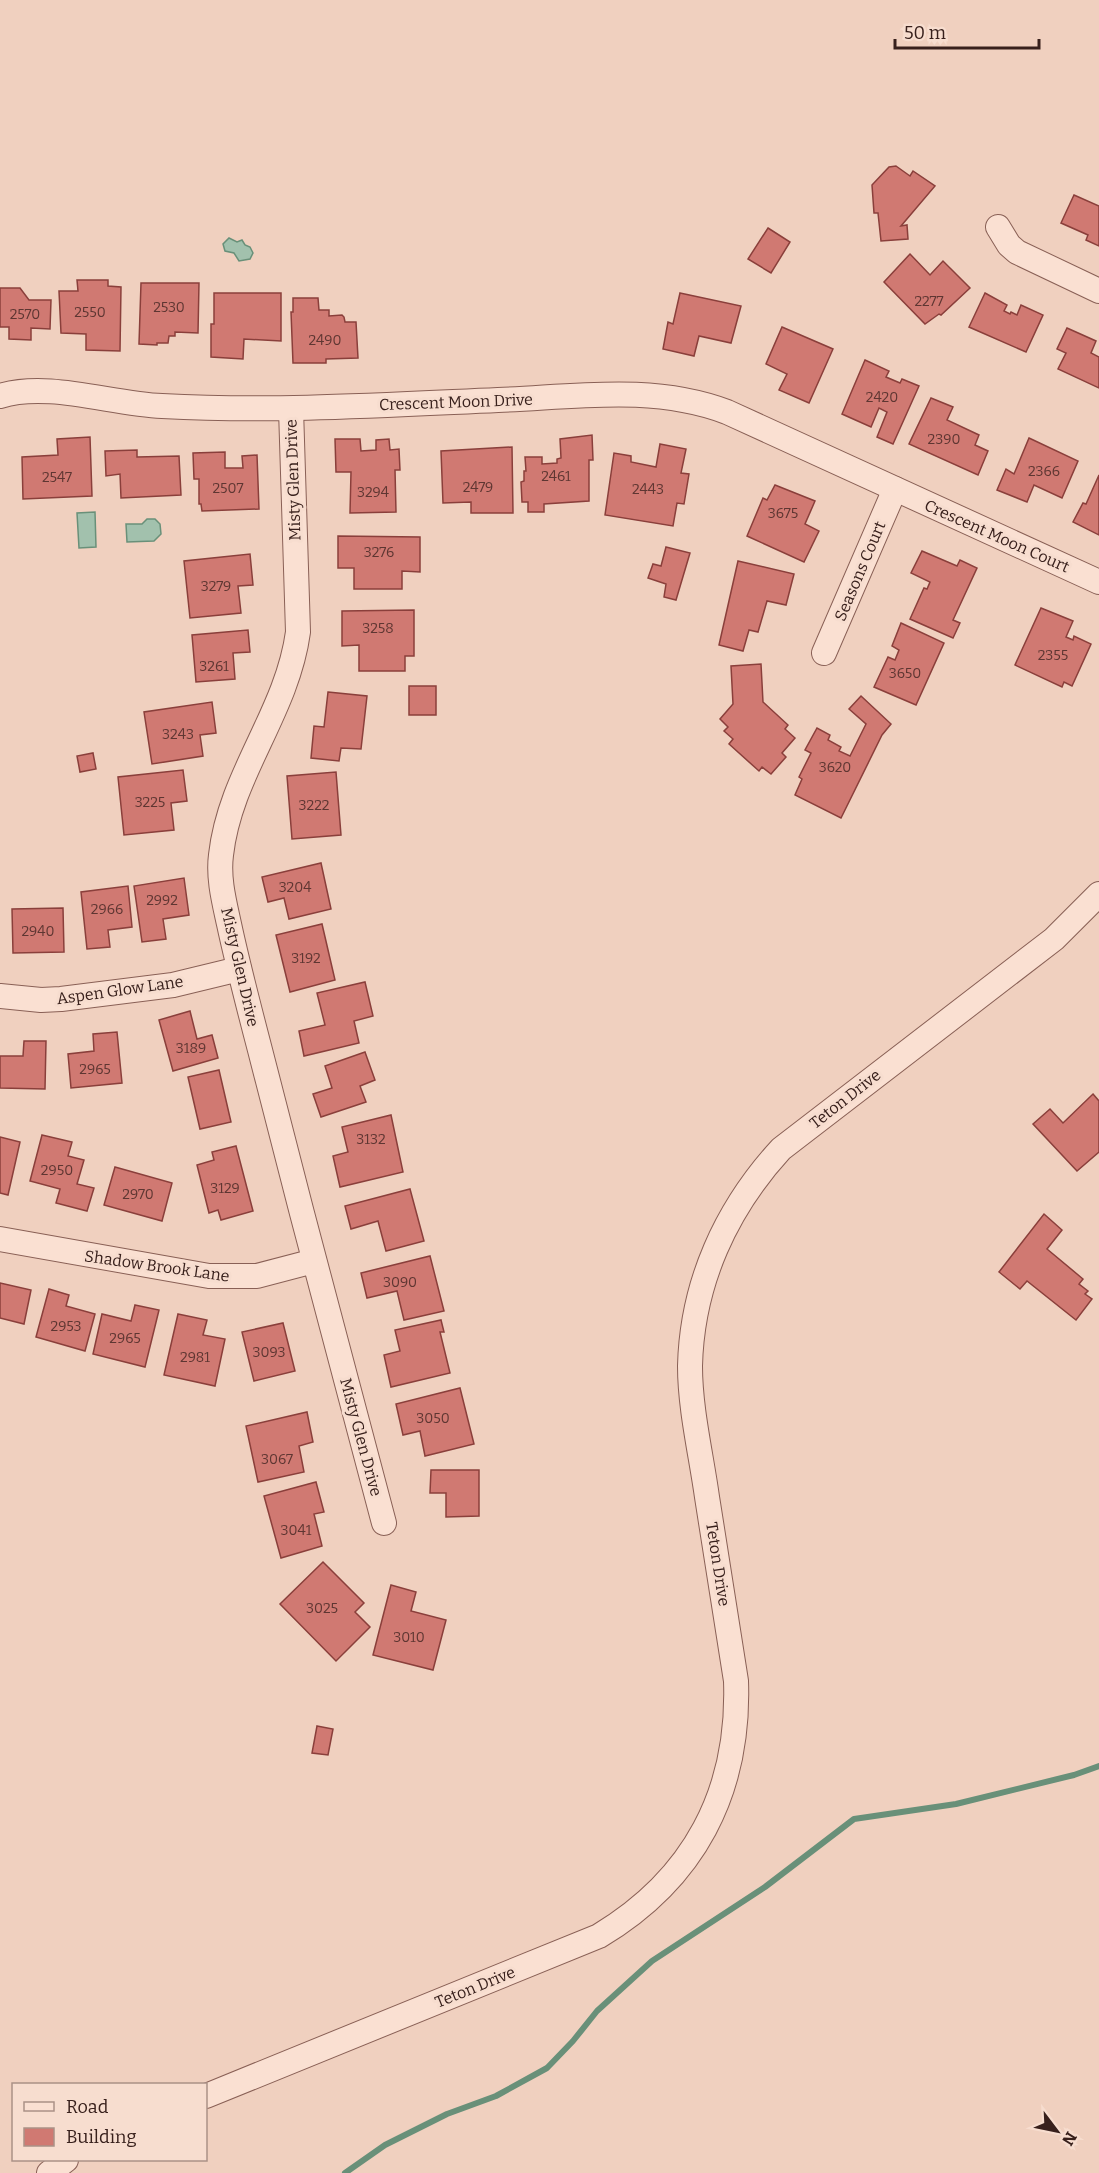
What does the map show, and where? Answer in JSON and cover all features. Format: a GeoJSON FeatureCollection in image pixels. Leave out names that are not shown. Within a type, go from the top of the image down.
{"type":"FeatureCollection","features":[{"type":"Feature","properties":{"kind":"street"},"geometry":{"type":"LineString","coordinates":[[998,227],[1009,245],[1017,252],[1099,291]]}},
{"type":"Feature","properties":{"kind":"street","name":"Crescent Moon Drive"},"geometry":{"type":"LineString","coordinates":[[0,396],[37,390],[143,405],[291,409],[619,394],[684,398],[727,412],[895,489]]}},
{"type":"Feature","properties":{"kind":"street","name":"Misty Glen Drive"},"geometry":{"type":"LineString","coordinates":[[291,409],[298,632],[296,648],[285,688],[234,799],[220,856],[221,883],[239,969],[384,1523]]}},
{"type":"Feature","properties":{"kind":"street","name":"Crescent Moon Court"},"geometry":{"type":"LineString","coordinates":[[895,489],[1099,582]]}},
{"type":"Feature","properties":{"kind":"street","name":"Seasons Court"},"geometry":{"type":"LineString","coordinates":[[825,653],[895,489]]}},
{"type":"Feature","properties":{"kind":"street","name":"Teton Drive"},"geometry":{"type":"LineString","coordinates":[[207,2096],[599,1936],[624,1920],[652,1897],[687,1858],[704,1831],[721,1792],[732,1751],[736,1716],[736,1682],[694,1413],[690,1368],[697,1306],[717,1243],[752,1183],[781,1149],[1054,939],[1099,894]]}},
{"type":"Feature","properties":{"kind":"street","name":"Aspen Glow Lane"},"geometry":{"type":"LineString","coordinates":[[0,996],[40,1000],[61,999],[173,985],[239,969]]}},
{"type":"Feature","properties":{"kind":"street","name":"Shadow Brook Lane"},"geometry":{"type":"LineString","coordinates":[[0,1239],[209,1276],[257,1276],[314,1261]]}},
{"type":"Feature","properties":{"kind":"street"},"geometry":{"type":"LineString","coordinates":[[49,2173],[65,2161]]}},
{"type":"Feature","properties":{"kind":"shaded area"},"geometry":{"type":"Polygon","coordinates":[[[229,238],[237,242],[242,240],[250,247],[253,253],[250,259],[239,261],[234,253],[225,251],[223,244],[229,238]]]}},
{"type":"Feature","properties":{"kind":"shaded area"},"geometry":{"type":"Polygon","coordinates":[[[95,512],[96,547],[79,548],[77,513],[95,512]]]}},
{"type":"Feature","properties":{"kind":"shaded area"},"geometry":{"type":"Polygon","coordinates":[[[147,519],[155,519],[160,524],[161,534],[154,541],[127,542],[126,524],[142,524],[147,519]]]}},
{"type":"Feature","properties":{"kind":"building"},"geometry":{"type":"Polygon","coordinates":[[[896,166],[910,176],[913,171],[935,186],[901,226],[907,225],[908,239],[881,241],[878,213],[874,213],[872,185],[889,167],[896,166]]]}},
{"type":"Feature","properties":{"kind":"building"},"geometry":{"type":"Polygon","coordinates":[[[1074,195],[1099,206],[1099,246],[1086,240],[1088,235],[1061,223],[1074,195]]]}},
{"type":"Feature","properties":{"kind":"building"},"geometry":{"type":"Polygon","coordinates":[[[768,228],[790,242],[771,273],[748,259],[768,228]]]}},
{"type":"Feature","properties":{"kind":"building"},"geometry":{"type":"Polygon","coordinates":[[[910,254],[930,275],[943,261],[970,288],[941,315],[939,314],[925,324],[884,282],[910,254]]]}},
{"type":"Feature","properties":{"kind":"building"},"geometry":{"type":"Polygon","coordinates":[[[77,280],[108,280],[108,286],[121,287],[120,351],[86,350],[86,334],[61,333],[59,291],[78,291],[77,280]]]}},
{"type":"Feature","properties":{"kind":"building"},"geometry":{"type":"Polygon","coordinates":[[[141,283],[199,283],[198,333],[175,332],[175,336],[169,336],[168,343],[139,344],[141,283]]]}},
{"type":"Feature","properties":{"kind":"building"},"geometry":{"type":"Polygon","coordinates":[[[0,288],[20,288],[29,300],[51,300],[50,329],[31,328],[31,340],[9,339],[9,327],[0,327],[0,288]]]}},
{"type":"Feature","properties":{"kind":"building"},"geometry":{"type":"Polygon","coordinates":[[[214,293],[281,293],[281,341],[244,339],[243,359],[211,357],[214,293]]]}},
{"type":"Feature","properties":{"kind":"building"},"geometry":{"type":"Polygon","coordinates":[[[680,293],[741,306],[731,343],[699,336],[694,356],[663,349],[668,322],[673,324],[680,293]]]}},
{"type":"Feature","properties":{"kind":"building"},"geometry":{"type":"Polygon","coordinates":[[[985,293],[1007,305],[1004,311],[1010,314],[1011,312],[1017,315],[1021,305],[1043,315],[1026,352],[969,327],[985,293]]]}},
{"type":"Feature","properties":{"kind":"building"},"geometry":{"type":"Polygon","coordinates":[[[293,298],[318,298],[319,310],[329,310],[329,316],[342,315],[345,322],[356,322],[358,358],[326,359],[326,363],[293,363],[291,312],[293,312],[293,298]]]}},
{"type":"Feature","properties":{"kind":"building"},"geometry":{"type":"Polygon","coordinates":[[[782,327],[833,349],[809,403],[779,390],[787,374],[766,364],[782,327]]]}},
{"type":"Feature","properties":{"kind":"building"},"geometry":{"type":"Polygon","coordinates":[[[1067,328],[1096,341],[1091,353],[1099,357],[1099,388],[1058,369],[1066,353],[1057,349],[1067,328]]]}},
{"type":"Feature","properties":{"kind":"building"},"geometry":{"type":"Polygon","coordinates":[[[865,360],[889,371],[886,377],[900,383],[902,379],[919,386],[893,444],[877,437],[887,412],[879,408],[871,427],[842,414],[865,360]]]}},
{"type":"Feature","properties":{"kind":"building"},"geometry":{"type":"Polygon","coordinates":[[[931,398],[953,407],[947,420],[979,435],[975,445],[988,451],[978,475],[909,444],[931,398]]]}},
{"type":"Feature","properties":{"kind":"building"},"geometry":{"type":"Polygon","coordinates":[[[592,435],[593,460],[589,460],[589,501],[544,504],[544,512],[528,512],[528,502],[522,502],[521,482],[524,481],[524,471],[526,471],[525,457],[542,457],[542,464],[557,463],[557,459],[561,458],[560,439],[592,435]]]}},
{"type":"Feature","properties":{"kind":"building"},"geometry":{"type":"Polygon","coordinates":[[[90,437],[92,496],[23,499],[22,457],[58,455],[57,439],[90,437]]]}},
{"type":"Feature","properties":{"kind":"building"},"geometry":{"type":"Polygon","coordinates":[[[1029,438],[1078,461],[1062,498],[1034,485],[1027,502],[997,490],[1006,469],[1014,474],[1029,438]]]}},
{"type":"Feature","properties":{"kind":"building"},"geometry":{"type":"Polygon","coordinates":[[[335,439],[360,439],[361,451],[376,450],[376,440],[389,439],[390,450],[399,449],[400,470],[395,470],[396,512],[350,513],[351,472],[336,472],[335,439]]]}},
{"type":"Feature","properties":{"kind":"building"},"geometry":{"type":"Polygon","coordinates":[[[660,444],[686,449],[681,473],[689,474],[684,504],[677,503],[673,526],[605,515],[614,453],[631,456],[631,462],[656,467],[660,444]]]}},
{"type":"Feature","properties":{"kind":"building"},"geometry":{"type":"Polygon","coordinates":[[[512,447],[513,513],[471,513],[471,502],[443,503],[441,451],[512,447]]]}},
{"type":"Feature","properties":{"kind":"building"},"geometry":{"type":"Polygon","coordinates":[[[137,450],[137,457],[179,456],[181,495],[121,498],[120,474],[106,476],[105,451],[137,450]]]}},
{"type":"Feature","properties":{"kind":"building"},"geometry":{"type":"Polygon","coordinates":[[[225,452],[225,468],[243,468],[242,456],[257,455],[259,509],[202,511],[201,504],[199,504],[199,479],[194,479],[193,453],[225,452]]]}},
{"type":"Feature","properties":{"kind":"building"},"geometry":{"type":"Polygon","coordinates":[[[1099,475],[1099,535],[1073,522],[1083,503],[1086,504],[1099,475]]]}},
{"type":"Feature","properties":{"kind":"building"},"geometry":{"type":"Polygon","coordinates":[[[775,485],[815,501],[805,524],[819,531],[804,562],[747,536],[763,498],[767,500],[775,485]]]}},
{"type":"Feature","properties":{"kind":"building"},"geometry":{"type":"Polygon","coordinates":[[[338,536],[420,537],[420,572],[402,571],[402,589],[354,589],[354,568],[338,568],[338,536]]]}},
{"type":"Feature","properties":{"kind":"building"},"geometry":{"type":"Polygon","coordinates":[[[666,547],[690,553],[676,600],[664,597],[666,584],[648,578],[653,564],[661,566],[666,547]]]}},
{"type":"Feature","properties":{"kind":"building"},"geometry":{"type":"Polygon","coordinates":[[[922,551],[957,566],[960,560],[977,568],[953,620],[960,623],[953,638],[910,619],[924,588],[927,589],[930,582],[911,573],[922,551]]]}},
{"type":"Feature","properties":{"kind":"building"},"geometry":{"type":"Polygon","coordinates":[[[250,554],[253,585],[238,586],[241,613],[190,618],[184,561],[250,554]]]}},
{"type":"Feature","properties":{"kind":"building"},"geometry":{"type":"Polygon","coordinates":[[[738,561],[794,574],[786,605],[767,601],[758,632],[749,630],[743,651],[719,645],[738,561]]]}},
{"type":"Feature","properties":{"kind":"building"},"geometry":{"type":"Polygon","coordinates":[[[1041,608],[1073,621],[1066,637],[1073,640],[1074,636],[1091,644],[1072,686],[1064,682],[1062,687],[1015,665],[1041,608]]]}},
{"type":"Feature","properties":{"kind":"building"},"geometry":{"type":"Polygon","coordinates":[[[414,610],[414,656],[405,656],[405,671],[359,671],[359,645],[342,646],[342,611],[414,610]]]}},
{"type":"Feature","properties":{"kind":"building"},"geometry":{"type":"Polygon","coordinates":[[[901,623],[944,643],[916,705],[874,687],[888,657],[895,660],[899,650],[892,646],[901,623]]]}},
{"type":"Feature","properties":{"kind":"building"},"geometry":{"type":"Polygon","coordinates":[[[248,630],[250,652],[233,653],[235,679],[196,682],[192,635],[248,630]]]}},
{"type":"Feature","properties":{"kind":"building"},"geometry":{"type":"Polygon","coordinates":[[[761,664],[763,702],[788,725],[785,729],[795,738],[782,753],[786,757],[771,774],[762,767],[759,771],[729,744],[733,739],[724,731],[728,727],[720,719],[733,704],[731,666],[761,664]]]}},
{"type":"Feature","properties":{"kind":"building"},"geometry":{"type":"Polygon","coordinates":[[[409,686],[436,686],[436,715],[409,715],[409,686]]]}},
{"type":"Feature","properties":{"kind":"building"},"geometry":{"type":"Polygon","coordinates":[[[328,692],[367,696],[361,749],[341,748],[339,761],[311,758],[314,726],[324,727],[328,692]]]}},
{"type":"Feature","properties":{"kind":"building"},"geometry":{"type":"Polygon","coordinates":[[[861,696],[891,724],[882,735],[841,818],[795,795],[802,779],[799,777],[811,753],[805,750],[817,728],[830,735],[828,740],[841,747],[839,751],[850,756],[866,724],[849,709],[861,696]]]}},
{"type":"Feature","properties":{"kind":"building"},"geometry":{"type":"Polygon","coordinates":[[[212,702],[216,733],[200,735],[203,756],[152,764],[144,712],[212,702]]]}},
{"type":"Feature","properties":{"kind":"building"},"geometry":{"type":"Polygon","coordinates":[[[93,753],[96,769],[80,772],[77,756],[93,753]]]}},
{"type":"Feature","properties":{"kind":"building"},"geometry":{"type":"Polygon","coordinates":[[[183,770],[187,801],[171,803],[174,830],[124,835],[118,777],[183,770]]]}},
{"type":"Feature","properties":{"kind":"building"},"geometry":{"type":"Polygon","coordinates":[[[336,772],[341,835],[292,839],[287,776],[336,772]]]}},
{"type":"Feature","properties":{"kind":"building"},"geometry":{"type":"Polygon","coordinates":[[[321,863],[331,909],[289,919],[284,898],[268,902],[262,877],[321,863]]]}},
{"type":"Feature","properties":{"kind":"building"},"geometry":{"type":"Polygon","coordinates":[[[184,878],[189,915],[163,919],[166,939],[142,942],[134,886],[184,878]]]}},
{"type":"Feature","properties":{"kind":"building"},"geometry":{"type":"Polygon","coordinates":[[[128,886],[132,927],[108,930],[110,947],[87,949],[81,892],[128,886]]]}},
{"type":"Feature","properties":{"kind":"building"},"geometry":{"type":"Polygon","coordinates":[[[63,908],[64,952],[13,953],[12,909],[63,908]]]}},
{"type":"Feature","properties":{"kind":"building"},"geometry":{"type":"Polygon","coordinates":[[[322,924],[335,980],[290,992],[276,935],[322,924]]]}},
{"type":"Feature","properties":{"kind":"building"},"geometry":{"type":"Polygon","coordinates":[[[365,982],[373,1016],[354,1021],[359,1043],[304,1056],[299,1031],[325,1025],[317,993],[365,982]]]}},
{"type":"Feature","properties":{"kind":"building"},"geometry":{"type":"Polygon","coordinates":[[[190,1011],[197,1039],[212,1035],[218,1058],[173,1071],[159,1020],[190,1011]]]}},
{"type":"Feature","properties":{"kind":"building"},"geometry":{"type":"Polygon","coordinates":[[[117,1032],[122,1083],[71,1088],[68,1054],[94,1051],[93,1034],[117,1032]]]}},
{"type":"Feature","properties":{"kind":"building"},"geometry":{"type":"Polygon","coordinates":[[[24,1041],[46,1041],[45,1089],[0,1088],[0,1056],[23,1056],[24,1041]]]}},
{"type":"Feature","properties":{"kind":"building"},"geometry":{"type":"Polygon","coordinates":[[[365,1052],[375,1080],[360,1086],[366,1102],[321,1117],[313,1094],[332,1088],[325,1066],[365,1052]]]}},
{"type":"Feature","properties":{"kind":"building"},"geometry":{"type":"Polygon","coordinates":[[[219,1070],[231,1122],[200,1129],[188,1077],[219,1070]]]}},
{"type":"Feature","properties":{"kind":"building"},"geometry":{"type":"Polygon","coordinates":[[[1093,1094],[1099,1101],[1099,1152],[1077,1171],[1033,1124],[1050,1109],[1063,1123],[1093,1094]]]}},
{"type":"Feature","properties":{"kind":"building"},"geometry":{"type":"Polygon","coordinates":[[[391,1115],[403,1172],[340,1187],[333,1156],[348,1152],[342,1127],[391,1115]]]}},
{"type":"Feature","properties":{"kind":"building"},"geometry":{"type":"Polygon","coordinates":[[[42,1135],[72,1142],[68,1156],[84,1160],[77,1184],[94,1188],[87,1211],[56,1203],[60,1189],[30,1181],[42,1135]]]}},
{"type":"Feature","properties":{"kind":"building"},"geometry":{"type":"Polygon","coordinates":[[[0,1137],[20,1142],[8,1195],[0,1193],[0,1137]]]}},
{"type":"Feature","properties":{"kind":"building"},"geometry":{"type":"Polygon","coordinates":[[[236,1146],[253,1211],[221,1220],[218,1210],[209,1213],[197,1165],[214,1160],[212,1152],[236,1146]]]}},
{"type":"Feature","properties":{"kind":"building"},"geometry":{"type":"Polygon","coordinates":[[[115,1167],[172,1183],[162,1221],[104,1205],[115,1167]]]}},
{"type":"Feature","properties":{"kind":"building"},"geometry":{"type":"Polygon","coordinates":[[[410,1189],[424,1241],[386,1251],[378,1221],[351,1229],[345,1206],[410,1189]]]}},
{"type":"Feature","properties":{"kind":"building"},"geometry":{"type":"Polygon","coordinates":[[[1044,1214],[1062,1230],[1047,1249],[1083,1279],[1079,1284],[1088,1291],[1085,1294],[1092,1299],[1076,1320],[1027,1281],[1020,1289],[999,1272],[1044,1214]]]}},
{"type":"Feature","properties":{"kind":"building"},"geometry":{"type":"Polygon","coordinates":[[[430,1256],[444,1311],[404,1320],[397,1291],[367,1298],[361,1273],[430,1256]]]}},
{"type":"Feature","properties":{"kind":"building"},"geometry":{"type":"Polygon","coordinates":[[[0,1283],[31,1290],[24,1324],[0,1318],[0,1283]]]}},
{"type":"Feature","properties":{"kind":"building"},"geometry":{"type":"Polygon","coordinates":[[[49,1289],[69,1295],[66,1306],[95,1314],[85,1351],[36,1337],[49,1289]]]}},
{"type":"Feature","properties":{"kind":"building"},"geometry":{"type":"Polygon","coordinates":[[[135,1305],[159,1310],[145,1367],[93,1354],[102,1314],[131,1321],[135,1305]]]}},
{"type":"Feature","properties":{"kind":"building"},"geometry":{"type":"Polygon","coordinates":[[[178,1314],[207,1320],[203,1335],[225,1339],[215,1386],[164,1375],[178,1314]]]}},
{"type":"Feature","properties":{"kind":"building"},"geometry":{"type":"Polygon","coordinates":[[[441,1320],[444,1332],[440,1332],[450,1373],[391,1387],[384,1355],[400,1351],[395,1330],[441,1320]]]}},
{"type":"Feature","properties":{"kind":"building"},"geometry":{"type":"Polygon","coordinates":[[[283,1323],[295,1371],[254,1381],[242,1332],[283,1323]]]}},
{"type":"Feature","properties":{"kind":"building"},"geometry":{"type":"Polygon","coordinates":[[[460,1388],[474,1444],[425,1456],[420,1431],[403,1435],[396,1404],[460,1388]]]}},
{"type":"Feature","properties":{"kind":"building"},"geometry":{"type":"Polygon","coordinates":[[[307,1412],[313,1442],[299,1446],[304,1472],[258,1482],[246,1426],[307,1412]]]}},
{"type":"Feature","properties":{"kind":"building"},"geometry":{"type":"Polygon","coordinates":[[[431,1470],[479,1470],[479,1516],[446,1517],[446,1493],[430,1493],[431,1470]]]}},
{"type":"Feature","properties":{"kind":"building"},"geometry":{"type":"Polygon","coordinates":[[[316,1482],[324,1512],[314,1514],[322,1546],[281,1558],[264,1496],[316,1482]]]}},
{"type":"Feature","properties":{"kind":"building"},"geometry":{"type":"Polygon","coordinates":[[[323,1562],[364,1603],[355,1612],[370,1627],[336,1661],[280,1604],[323,1562]]]}},
{"type":"Feature","properties":{"kind":"building"},"geometry":{"type":"Polygon","coordinates":[[[391,1585],[416,1592],[411,1611],[446,1620],[433,1670],[373,1655],[391,1585]]]}},
{"type":"Feature","properties":{"kind":"building"},"geometry":{"type":"Polygon","coordinates":[[[317,1726],[333,1729],[328,1755],[312,1753],[317,1726]]]}},
{"type":"Feature","properties":{"kind":"waterway"},"geometry":{"type":"LineString","coordinates":[[345,2173],[385,2145],[447,2114],[496,2096],[547,2068],[597,2011],[652,1961],[765,1887],[854,1819],[956,1804],[1074,1775],[1099,1766]]}}]}
